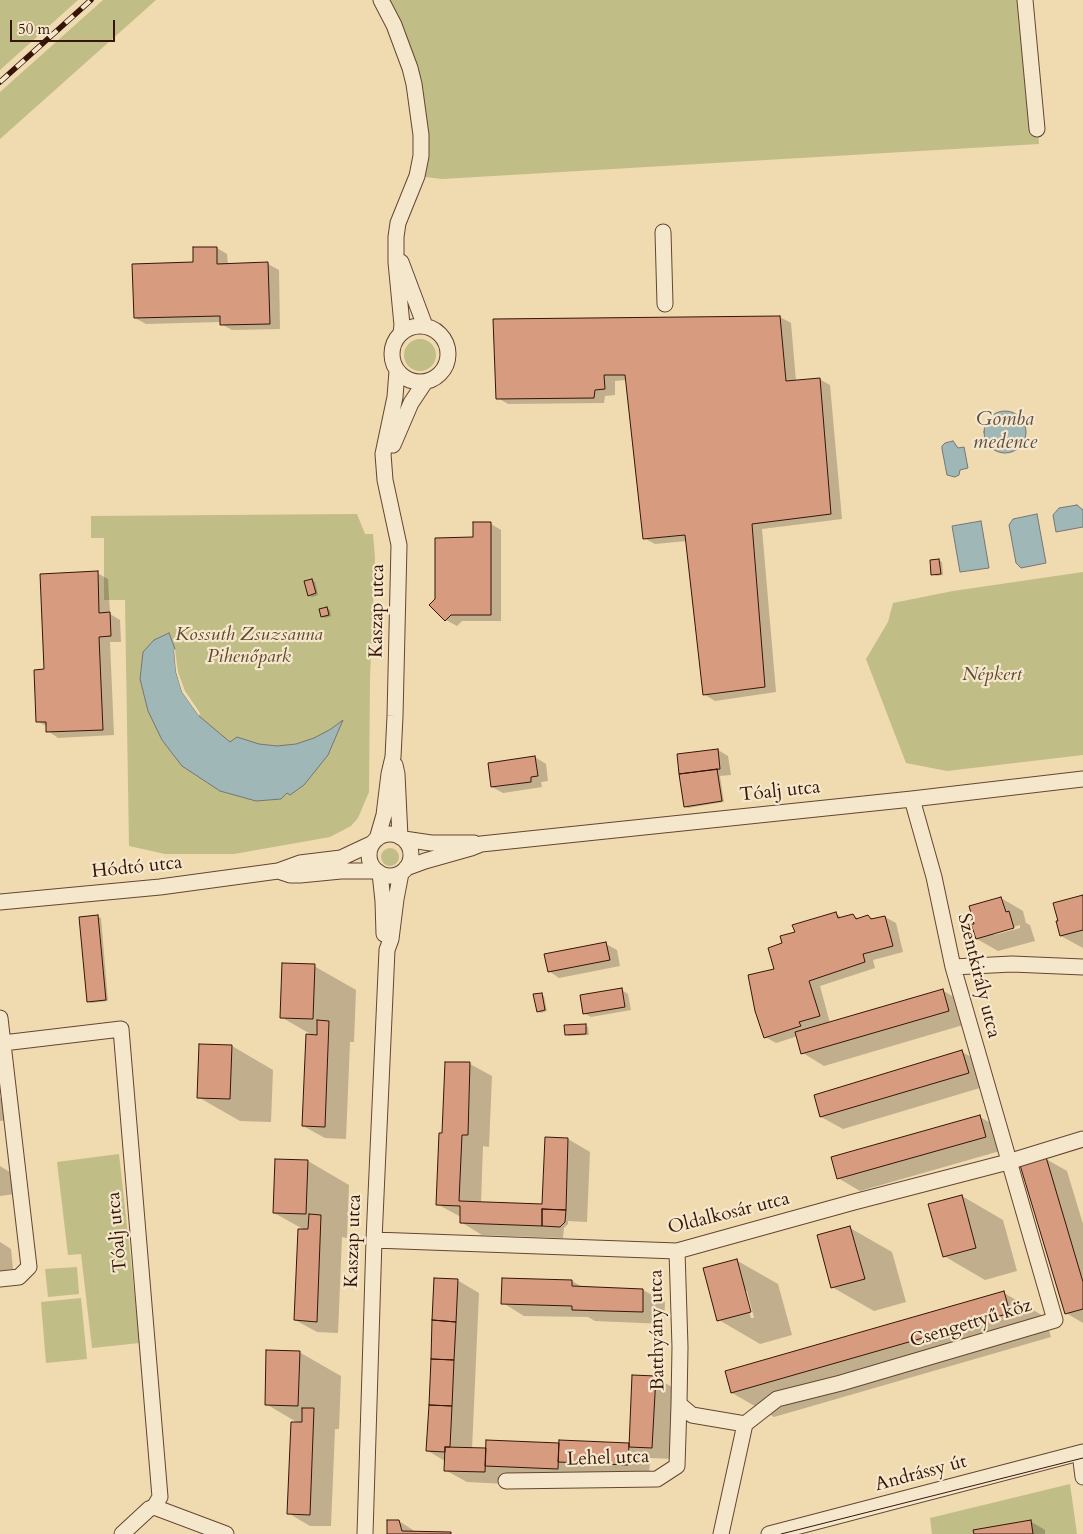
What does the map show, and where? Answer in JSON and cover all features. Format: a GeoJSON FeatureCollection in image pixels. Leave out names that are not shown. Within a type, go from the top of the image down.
{"type":"FeatureCollection","features":[{"type":"Feature","properties":{"kind":"street"},"geometry":{"type":"LineString","coordinates":[[381,0],[394,25],[410,68],[421,135],[421,156],[417,176],[398,223],[396,248],[402,324],[401,333]]}},
{"type":"Feature","properties":{"kind":"street"},"geometry":{"type":"LineString","coordinates":[[1025,0],[1037,129]]}},
{"type":"Feature","properties":{"kind":"street"},"geometry":{"type":"LineString","coordinates":[[663,232],[665,304]]}},
{"type":"Feature","properties":{"kind":"street"},"geometry":{"type":"LineString","coordinates":[[396,248],[425,326]]}},
{"type":"Feature","properties":{"kind":"street"},"geometry":{"type":"LineString","coordinates":[[425,326],[435,330],[442,337],[448,348],[448,357],[445,367],[439,375],[425,382],[409,380],[397,371],[392,362],[391,351],[394,341],[401,333],[410,327],[425,326]]}},
{"type":"Feature","properties":{"kind":"street","name":"Kaszap utca"},"geometry":{"type":"LineString","coordinates":[[375,841],[384,815],[388,774],[393,757],[399,545],[387,492],[383,454],[395,397],[397,371]]}},
{"type":"Feature","properties":{"kind":"street","name":"Kaszap utca"},"geometry":{"type":"LineString","coordinates":[[384,467],[411,403],[425,382]]}},
{"type":"Feature","properties":{"kind":"street","name":"Kaszap utca"},"geometry":{"type":"LineString","coordinates":[[393,757],[398,774],[402,838]]}},
{"type":"Feature","properties":{"kind":"street","name":"Tóalj utca"},"geometry":{"type":"LineString","coordinates":[[404,871],[425,860],[481,844],[912,799],[1083,779]]}},
{"type":"Feature","properties":{"kind":"street","name":"Szentkirály utca"},"geometry":{"type":"LineString","coordinates":[[912,799],[934,877],[953,967],[1008,1162]]}},
{"type":"Feature","properties":{"kind":"street"},"geometry":{"type":"LineString","coordinates":[[388,834],[402,838],[411,850],[410,863],[404,871],[389,876],[378,872],[372,867],[369,855],[375,841],[388,834]]}},
{"type":"Feature","properties":{"kind":"street","name":"Tóalj utca"},"geometry":{"type":"LineString","coordinates":[[402,838],[431,842],[471,842],[481,844]]}},
{"type":"Feature","properties":{"kind":"street","name":"Hódtó utca"},"geometry":{"type":"LineString","coordinates":[[0,902],[160,887],[278,871],[300,863],[341,858],[375,841]]}},
{"type":"Feature","properties":{"kind":"street","name":"Hódtó utca"},"geometry":{"type":"LineString","coordinates":[[278,871],[290,875],[341,871],[378,872]]}},
{"type":"Feature","properties":{"kind":"street","name":"Kaszap utca"},"geometry":{"type":"LineString","coordinates":[[365,1534],[374,1240],[387,950],[391,939],[404,871]]}},
{"type":"Feature","properties":{"kind":"street","name":"Kaszap utca"},"geometry":{"type":"LineString","coordinates":[[378,872],[383,901],[384,939],[387,950]]}},
{"type":"Feature","properties":{"kind":"street"},"geometry":{"type":"LineString","coordinates":[[953,967],[1012,964],[1083,968]]}},
{"type":"Feature","properties":{"kind":"street"},"geometry":{"type":"LineString","coordinates":[[0,1018],[29,1267],[19,1277],[0,1279]]}},
{"type":"Feature","properties":{"kind":"street","name":"Tóalj utca"},"geometry":{"type":"LineString","coordinates":[[3,1042],[121,1029],[160,1497],[154,1507]]}},
{"type":"Feature","properties":{"kind":"street","name":"Oldalkosár utca"},"geometry":{"type":"LineString","coordinates":[[374,1240],[677,1252],[854,1202],[1008,1162],[1083,1139]]}},
{"type":"Feature","properties":{"kind":"street","name":"Csengettyű köz"},"geometry":{"type":"LineString","coordinates":[[745,1424],[777,1399],[841,1383],[1055,1320],[1008,1162]]}},
{"type":"Feature","properties":{"kind":"street","name":"Batthyány utca"},"geometry":{"type":"LineString","coordinates":[[677,1252],[680,1346],[679,1404],[692,1415],[745,1424]]}},
{"type":"Feature","properties":{"kind":"street","name":"Lehel utca"},"geometry":{"type":"LineString","coordinates":[[506,1481],[657,1479],[677,1466],[679,1404]]}},
{"type":"Feature","properties":{"kind":"street"},"geometry":{"type":"LineString","coordinates":[[721,1534],[745,1424]]}},
{"type":"Feature","properties":{"kind":"street"},"geometry":{"type":"LineString","coordinates":[[1082,1452],[1083,1477]]}},
{"type":"Feature","properties":{"kind":"street","name":"Andrássy út"},"geometry":{"type":"LineString","coordinates":[[769,1534],[1082,1452]]}},
{"type":"Feature","properties":{"kind":"street"},"geometry":{"type":"LineString","coordinates":[[122,1534],[149,1509],[154,1507],[226,1534]]}},
{"type":"Feature","properties":{"kind":"green space"},"geometry":{"type":"Polygon","coordinates":[[[0,0],[78,0],[0,70],[0,0]]]}},
{"type":"Feature","properties":{"kind":"green space"},"geometry":{"type":"Polygon","coordinates":[[[103,0],[156,0],[0,139],[0,92],[103,0]]]}},
{"type":"Feature","properties":{"kind":"green space"},"geometry":{"type":"Polygon","coordinates":[[[381,0],[1025,0],[1039,144],[442,179],[417,176],[418,109],[381,0]]]}},
{"type":"Feature","properties":{"kind":"green space"},"geometry":{"type":"Polygon","coordinates":[[[420,339],[426,340],[431,344],[435,349],[435,361],[431,366],[426,370],[420,371],[414,370],[409,366],[405,361],[404,355],[405,349],[409,344],[414,340],[420,339]]]}},
{"type":"Feature","properties":{"kind":"green space","name":"Kossuth Zsuzsanna Pihenőpark"},"geometry":{"type":"Polygon","coordinates":[[[357,514],[365,534],[373,534],[375,558],[370,678],[369,792],[358,818],[351,826],[330,837],[234,854],[165,854],[129,846],[125,600],[104,600],[104,538],[91,538],[91,516],[357,514]]]}},
{"type":"Feature","properties":{"kind":"green space","name":"Népkert"},"geometry":{"type":"Polygon","coordinates":[[[1083,572],[1083,755],[947,771],[906,763],[866,659],[888,622],[893,603],[953,591],[1083,572]]]}},
{"type":"Feature","properties":{"kind":"green space"},"geometry":{"type":"Polygon","coordinates":[[[390,848],[396,851],[399,857],[396,863],[390,866],[384,863],[381,857],[384,851],[390,848]]]}},
{"type":"Feature","properties":{"kind":"green space"},"geometry":{"type":"Polygon","coordinates":[[[119,1154],[140,1343],[92,1348],[81,1254],[68,1255],[57,1162],[119,1154]]]}},
{"type":"Feature","properties":{"kind":"green space"},"geometry":{"type":"Polygon","coordinates":[[[77,1267],[79,1294],[48,1297],[45,1269],[77,1267]]]}},
{"type":"Feature","properties":{"kind":"green space"},"geometry":{"type":"Polygon","coordinates":[[[81,1298],[87,1359],[46,1363],[41,1302],[81,1298]]]}},
{"type":"Feature","properties":{"kind":"green space"},"geometry":{"type":"Polygon","coordinates":[[[1070,1484],[1077,1534],[932,1534],[930,1518],[1070,1484]]]}},
{"type":"Feature","properties":{"kind":"water","name":"Gomba medence"},"geometry":{"type":"Polygon","coordinates":[[[1009,411],[1017,414],[1023,420],[1026,432],[1023,444],[1017,450],[1001,453],[993,450],[987,444],[984,428],[987,420],[993,414],[1009,411]]]}},
{"type":"Feature","properties":{"kind":"water"},"geometry":{"type":"Polygon","coordinates":[[[953,441],[958,448],[964,447],[968,468],[960,470],[959,475],[955,477],[947,475],[942,449],[945,443],[953,441]]]}},
{"type":"Feature","properties":{"kind":"water"},"geometry":{"type":"Polygon","coordinates":[[[1077,505],[1083,510],[1083,527],[1056,532],[1053,515],[1059,508],[1077,505]]]}},
{"type":"Feature","properties":{"kind":"water"},"geometry":{"type":"Polygon","coordinates":[[[1037,514],[1046,563],[1021,568],[1016,563],[1009,525],[1013,519],[1037,514]]]}},
{"type":"Feature","properties":{"kind":"water"},"geometry":{"type":"Polygon","coordinates":[[[981,521],[989,568],[960,572],[952,526],[981,521]]]}},
{"type":"Feature","properties":{"kind":"water"},"geometry":{"type":"Polygon","coordinates":[[[169,633],[175,649],[176,672],[182,692],[199,716],[230,742],[237,737],[259,744],[277,746],[296,744],[314,738],[343,720],[328,755],[304,785],[290,795],[287,793],[281,799],[256,801],[220,791],[182,766],[162,740],[148,711],[140,679],[143,652],[154,640],[169,633]]]}},
{"type":"Feature","properties":{"kind":"pier"},"geometry":{"type":"Polygon","coordinates":[[[175,649],[178,672],[185,691],[200,713],[199,716],[182,692],[176,672],[175,649]]]}},
{"type":"Feature","properties":{"kind":"building"},"geometry":{"type":"Polygon","coordinates":[[[193,247],[217,247],[217,264],[268,262],[270,324],[220,325],[220,316],[134,318],[132,264],[193,262],[193,247]]]}},
{"type":"Feature","properties":{"kind":"building"},"geometry":{"type":"Polygon","coordinates":[[[780,316],[786,381],[820,378],[831,514],[752,524],[765,687],[703,695],[685,535],[643,539],[625,375],[604,375],[605,389],[595,390],[594,398],[496,399],[493,319],[780,316]]]}},
{"type":"Feature","properties":{"kind":"building"},"geometry":{"type":"Polygon","coordinates":[[[473,522],[491,522],[491,615],[451,615],[445,621],[429,605],[435,599],[435,538],[473,537],[473,522]]]}},
{"type":"Feature","properties":{"kind":"building"},"geometry":{"type":"Polygon","coordinates":[[[939,559],[941,574],[931,575],[930,560],[939,559]]]}},
{"type":"Feature","properties":{"kind":"building"},"geometry":{"type":"Polygon","coordinates":[[[98,571],[99,613],[110,612],[111,636],[99,637],[103,730],[46,732],[46,722],[36,722],[34,670],[44,669],[40,574],[98,571]]]}},
{"type":"Feature","properties":{"kind":"building"},"geometry":{"type":"Polygon","coordinates":[[[312,579],[316,593],[308,596],[304,581],[312,579]]]}},
{"type":"Feature","properties":{"kind":"building"},"geometry":{"type":"Polygon","coordinates":[[[327,607],[329,615],[321,617],[319,609],[327,607]]]}},
{"type":"Feature","properties":{"kind":"building"},"geometry":{"type":"Polygon","coordinates":[[[718,749],[720,769],[679,774],[677,754],[718,749]]]}},
{"type":"Feature","properties":{"kind":"building"},"geometry":{"type":"Polygon","coordinates":[[[535,756],[538,776],[531,777],[531,782],[491,787],[488,763],[535,756]]]}},
{"type":"Feature","properties":{"kind":"building"},"geometry":{"type":"Polygon","coordinates":[[[717,769],[722,801],[684,807],[679,774],[717,769]]]}},
{"type":"Feature","properties":{"kind":"building"},"geometry":{"type":"Polygon","coordinates":[[[1083,895],[1083,930],[1060,936],[1053,903],[1083,895]]]}},
{"type":"Feature","properties":{"kind":"building"},"geometry":{"type":"Polygon","coordinates":[[[1001,897],[1006,912],[1009,911],[1014,928],[976,939],[971,924],[974,924],[969,906],[1001,897]]]}},
{"type":"Feature","properties":{"kind":"building"},"geometry":{"type":"Polygon","coordinates":[[[836,912],[838,918],[853,914],[856,919],[868,915],[871,919],[885,916],[893,946],[863,954],[865,962],[809,981],[820,1016],[799,1022],[801,1026],[764,1038],[755,1011],[748,975],[774,969],[768,948],[782,943],[780,936],[795,932],[792,925],[836,912]]]}},
{"type":"Feature","properties":{"kind":"building"},"geometry":{"type":"Polygon","coordinates":[[[98,915],[106,1000],[87,1002],[79,917],[98,915]]]}},
{"type":"Feature","properties":{"kind":"building"},"geometry":{"type":"Polygon","coordinates":[[[606,942],[610,960],[548,972],[544,954],[606,942]]]}},
{"type":"Feature","properties":{"kind":"building"},"geometry":{"type":"Polygon","coordinates":[[[282,963],[315,964],[313,1019],[280,1018],[282,963]]]}},
{"type":"Feature","properties":{"kind":"building"},"geometry":{"type":"Polygon","coordinates":[[[622,988],[625,1007],[583,1014],[580,995],[622,988]]]}},
{"type":"Feature","properties":{"kind":"building"},"geometry":{"type":"Polygon","coordinates":[[[943,989],[949,1011],[801,1054],[795,1032],[943,989]]]}},
{"type":"Feature","properties":{"kind":"building"},"geometry":{"type":"Polygon","coordinates":[[[542,993],[545,1010],[537,1012],[533,994],[542,993]]]}},
{"type":"Feature","properties":{"kind":"building"},"geometry":{"type":"Polygon","coordinates":[[[317,1020],[329,1021],[325,1127],[302,1126],[306,1034],[317,1035],[317,1020]]]}},
{"type":"Feature","properties":{"kind":"building"},"geometry":{"type":"Polygon","coordinates":[[[586,1024],[586,1034],[565,1035],[564,1025],[586,1024]]]}},
{"type":"Feature","properties":{"kind":"building"},"geometry":{"type":"Polygon","coordinates":[[[199,1044],[232,1045],[230,1099],[197,1098],[199,1044]]]}},
{"type":"Feature","properties":{"kind":"building"},"geometry":{"type":"Polygon","coordinates":[[[962,1050],[969,1073],[820,1117],[814,1095],[962,1050]]]}},
{"type":"Feature","properties":{"kind":"building"},"geometry":{"type":"Polygon","coordinates":[[[445,1062],[470,1062],[468,1135],[462,1135],[459,1201],[542,1204],[545,1137],[568,1138],[566,1210],[542,1209],[542,1226],[460,1223],[460,1206],[436,1205],[439,1133],[442,1133],[445,1062]]]}},
{"type":"Feature","properties":{"kind":"building"},"geometry":{"type":"Polygon","coordinates":[[[980,1115],[986,1137],[837,1179],[831,1157],[980,1115]]]}},
{"type":"Feature","properties":{"kind":"building"},"geometry":{"type":"Polygon","coordinates":[[[1046,1157],[1083,1282],[1083,1309],[1065,1314],[1020,1165],[1046,1157]]]}},
{"type":"Feature","properties":{"kind":"building"},"geometry":{"type":"Polygon","coordinates":[[[275,1159],[308,1160],[306,1214],[273,1213],[275,1159]]]}},
{"type":"Feature","properties":{"kind":"building"},"geometry":{"type":"Polygon","coordinates":[[[962,1195],[976,1248],[943,1257],[928,1204],[962,1195]]]}},
{"type":"Feature","properties":{"kind":"building"},"geometry":{"type":"Polygon","coordinates":[[[542,1209],[566,1210],[565,1222],[560,1227],[542,1226],[542,1209]]]}},
{"type":"Feature","properties":{"kind":"building"},"geometry":{"type":"Polygon","coordinates":[[[309,1214],[321,1215],[317,1322],[294,1320],[298,1229],[308,1229],[309,1214]]]}},
{"type":"Feature","properties":{"kind":"building"},"geometry":{"type":"Polygon","coordinates":[[[850,1226],[865,1279],[831,1288],[817,1235],[850,1226]]]}},
{"type":"Feature","properties":{"kind":"building"},"geometry":{"type":"Polygon","coordinates":[[[737,1259],[751,1312],[717,1321],[703,1268],[737,1259]]]}},
{"type":"Feature","properties":{"kind":"building"},"geometry":{"type":"Polygon","coordinates":[[[434,1278],[458,1279],[456,1322],[432,1320],[434,1278]]]}},
{"type":"Feature","properties":{"kind":"building"},"geometry":{"type":"Polygon","coordinates":[[[502,1278],[572,1280],[572,1286],[643,1289],[643,1312],[572,1310],[572,1306],[501,1304],[502,1278]]]}},
{"type":"Feature","properties":{"kind":"building"},"geometry":{"type":"Polygon","coordinates":[[[1004,1291],[1010,1313],[731,1393],[725,1371],[1004,1291]]]}},
{"type":"Feature","properties":{"kind":"building"},"geometry":{"type":"Polygon","coordinates":[[[432,1320],[456,1322],[454,1360],[431,1359],[432,1320]]]}},
{"type":"Feature","properties":{"kind":"building"},"geometry":{"type":"Polygon","coordinates":[[[266,1350],[300,1351],[298,1406],[265,1405],[266,1350]]]}},
{"type":"Feature","properties":{"kind":"building"},"geometry":{"type":"Polygon","coordinates":[[[431,1359],[454,1360],[452,1406],[429,1405],[431,1359]]]}},
{"type":"Feature","properties":{"kind":"building"},"geometry":{"type":"Polygon","coordinates":[[[632,1375],[656,1376],[652,1448],[629,1447],[632,1375]]]}},
{"type":"Feature","properties":{"kind":"building"},"geometry":{"type":"Polygon","coordinates":[[[429,1405],[452,1406],[450,1447],[445,1447],[445,1452],[426,1451],[429,1405]]]}},
{"type":"Feature","properties":{"kind":"building"},"geometry":{"type":"Polygon","coordinates":[[[302,1408],[314,1408],[310,1515],[287,1514],[291,1422],[302,1422],[302,1408]]]}},
{"type":"Feature","properties":{"kind":"building"},"geometry":{"type":"Polygon","coordinates":[[[486,1440],[559,1443],[558,1469],[485,1466],[486,1440]]]}},
{"type":"Feature","properties":{"kind":"building"},"geometry":{"type":"Polygon","coordinates":[[[559,1440],[629,1443],[628,1465],[558,1462],[559,1440]]]}},
{"type":"Feature","properties":{"kind":"building"},"geometry":{"type":"Polygon","coordinates":[[[445,1447],[486,1448],[485,1472],[444,1471],[445,1447]]]}},
{"type":"Feature","properties":{"kind":"building"},"geometry":{"type":"Polygon","coordinates":[[[387,1520],[399,1520],[402,1531],[451,1532],[451,1534],[387,1534],[387,1520]]]}},
{"type":"Feature","properties":{"kind":"building"},"geometry":{"type":"Polygon","coordinates":[[[1031,1520],[1033,1534],[974,1534],[973,1530],[1031,1520]]]}},
{"type":"Feature","properties":{"kind":"tram line"},"geometry":{"type":"LineString","coordinates":[[781,1534],[1083,1458]]}},
{"type":"Feature","properties":{"kind":"railway"},"geometry":{"type":"LineString","coordinates":[[0,82],[91,0]]}}]}
